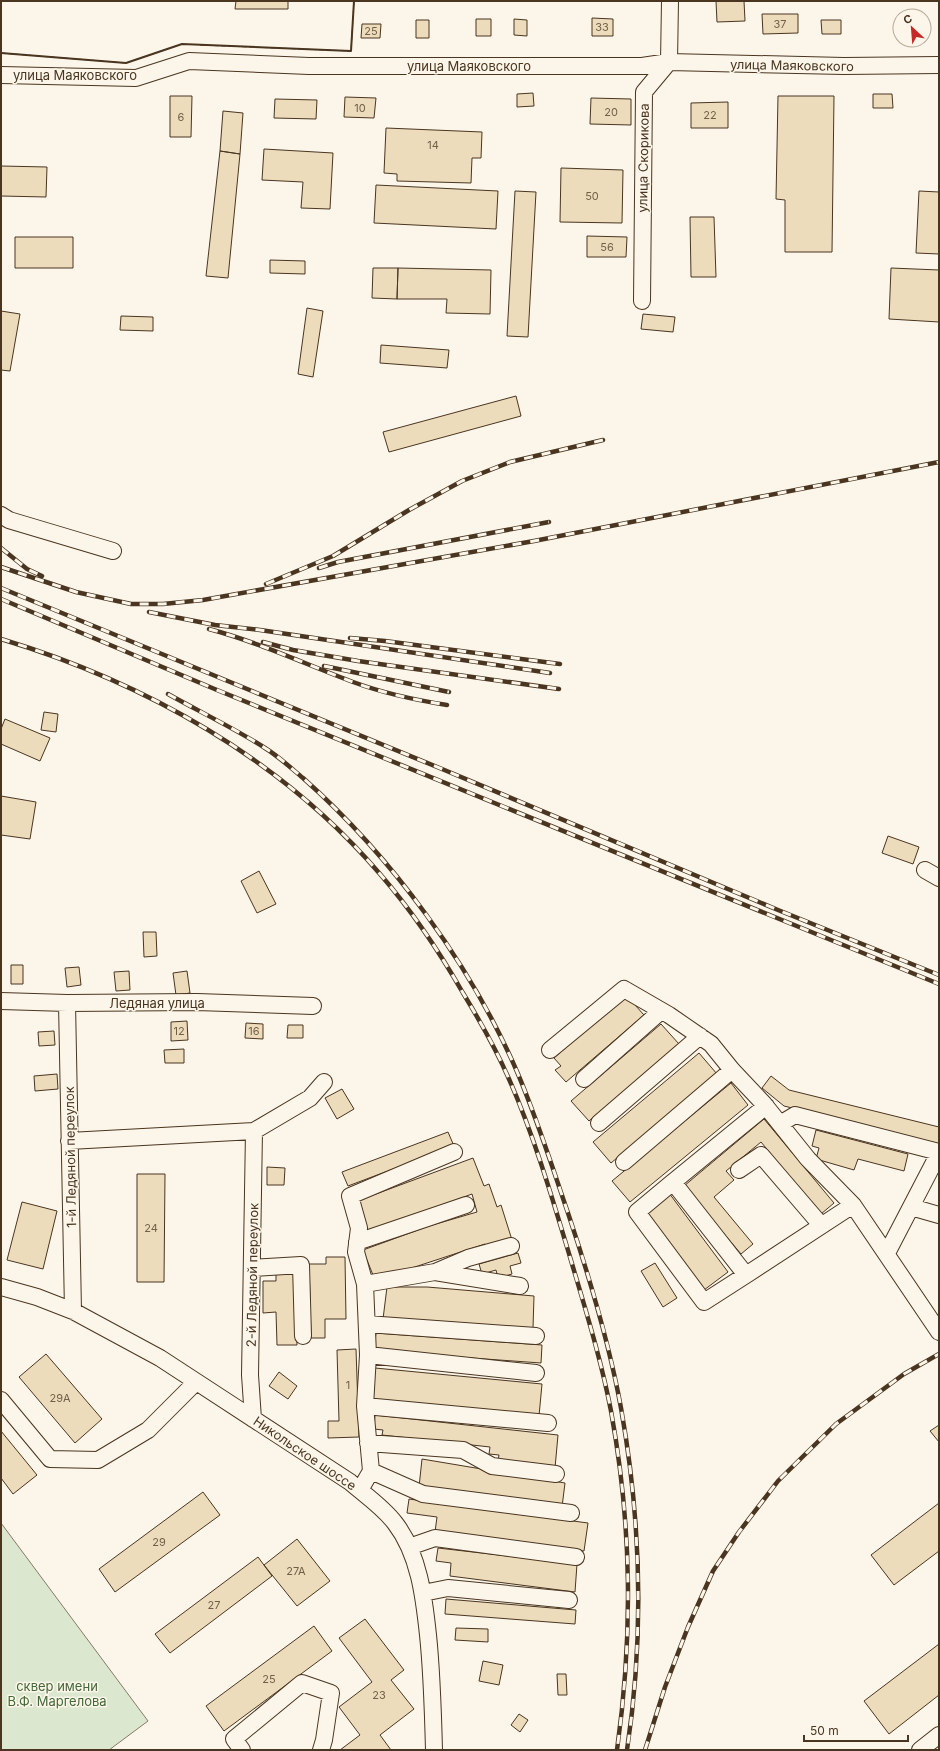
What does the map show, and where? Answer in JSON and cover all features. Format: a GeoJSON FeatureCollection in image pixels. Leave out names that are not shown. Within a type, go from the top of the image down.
{"type":"FeatureCollection","features":[{"type":"Feature","properties":{"kind":"street"},"geometry":{"type":"LineString","coordinates":[[670,1],[670,62]]}},
{"type":"Feature","properties":{"kind":"street","name":"улица Маяковского"},"geometry":{"type":"LineString","coordinates":[[1,75],[136,78],[189,61],[309,66],[642,66],[670,62],[844,66],[939,65]]}},
{"type":"Feature","properties":{"kind":"street","name":"улица Скорикова"},"geometry":{"type":"LineString","coordinates":[[642,301],[644,92],[670,62]]}},
{"type":"Feature","properties":{"kind":"street"},"geometry":{"type":"LineString","coordinates":[[1,515],[9,520],[112,551]]}},
{"type":"Feature","properties":{"kind":"street"},"geometry":{"type":"LineString","coordinates":[[925,870],[939,878]]}},
{"type":"Feature","properties":{"kind":"street"},"geometry":{"type":"LineString","coordinates":[[550,1050],[624,989],[669,1015],[700,1036],[711,1044],[732,1070],[766,1106],[808,1159],[853,1205],[939,1332]]}},
{"type":"Feature","properties":{"kind":"street","name":"Ледяная улица"},"geometry":{"type":"LineString","coordinates":[[1,1002],[198,1002],[313,1006]]}},
{"type":"Feature","properties":{"kind":"street","name":"1-й Ледяной переулок"},"geometry":{"type":"LineString","coordinates":[[68,1003],[69,1141],[73,1311]]}},
{"type":"Feature","properties":{"kind":"street"},"geometry":{"type":"LineString","coordinates":[[584,1078],[660,1011]]}},
{"type":"Feature","properties":{"kind":"street"},"geometry":{"type":"LineString","coordinates":[[599,1123],[700,1036]]}},
{"type":"Feature","properties":{"kind":"street"},"geometry":{"type":"LineString","coordinates":[[624,1162],[732,1070]]}},
{"type":"Feature","properties":{"kind":"street"},"geometry":{"type":"LineString","coordinates":[[69,1141],[254,1131],[310,1098],[324,1082]]}},
{"type":"Feature","properties":{"kind":"street"},"geometry":{"type":"LineString","coordinates":[[766,1106],[637,1212],[704,1302],[853,1205]]}},
{"type":"Feature","properties":{"kind":"street"},"geometry":{"type":"LineString","coordinates":[[780,1124],[794,1115],[939,1153],[886,1253]]}},
{"type":"Feature","properties":{"kind":"street","name":"2-й Ледяной переулок"},"geometry":{"type":"LineString","coordinates":[[253,1419],[250,1376],[254,1131]]}},
{"type":"Feature","properties":{"kind":"street"},"geometry":{"type":"LineString","coordinates":[[360,1490],[371,1471],[365,1406],[368,1355],[366,1284],[356,1252],[359,1228],[350,1196],[454,1152]]}},
{"type":"Feature","properties":{"kind":"street"},"geometry":{"type":"LineString","coordinates":[[739,1170],[761,1155],[821,1226]]}},
{"type":"Feature","properties":{"kind":"street"},"geometry":{"type":"LineString","coordinates":[[673,1182],[746,1275]]}},
{"type":"Feature","properties":{"kind":"street"},"geometry":{"type":"LineString","coordinates":[[357,1242],[466,1205]]}},
{"type":"Feature","properties":{"kind":"street"},"geometry":{"type":"LineString","coordinates":[[911,1207],[939,1215]]}},
{"type":"Feature","properties":{"kind":"street"},"geometry":{"type":"LineString","coordinates":[[366,1284],[435,1272],[468,1258],[512,1246]]}},
{"type":"Feature","properties":{"kind":"street"},"geometry":{"type":"LineString","coordinates":[[252,1268],[301,1264],[303,1336]]}},
{"type":"Feature","properties":{"kind":"street"},"geometry":{"type":"LineString","coordinates":[[435,1272],[520,1286]]}},
{"type":"Feature","properties":{"kind":"street","name":"Никольское шоссе"},"geometry":{"type":"LineString","coordinates":[[1,1287],[37,1297],[73,1311],[160,1358],[360,1490],[376,1503],[396,1523],[412,1553],[423,1593],[432,1682],[434,1750]]}},
{"type":"Feature","properties":{"kind":"street"},"geometry":{"type":"LineString","coordinates":[[367,1324],[536,1336]]}},
{"type":"Feature","properties":{"kind":"street"},"geometry":{"type":"LineString","coordinates":[[368,1355],[536,1373]]}},
{"type":"Feature","properties":{"kind":"street"},"geometry":{"type":"LineString","coordinates":[[1,1400],[50,1459],[98,1460],[148,1430],[196,1382]]}},
{"type":"Feature","properties":{"kind":"street"},"geometry":{"type":"LineString","coordinates":[[365,1406],[548,1423]]}},
{"type":"Feature","properties":{"kind":"street"},"geometry":{"type":"LineString","coordinates":[[368,1443],[463,1450],[492,1466],[556,1474]]}},
{"type":"Feature","properties":{"kind":"street"},"geometry":{"type":"LineString","coordinates":[[371,1471],[423,1494],[571,1513]]}},
{"type":"Feature","properties":{"kind":"street"},"geometry":{"type":"LineString","coordinates":[[409,1547],[435,1538],[576,1557]]}},
{"type":"Feature","properties":{"kind":"street"},"geometry":{"type":"LineString","coordinates":[[423,1593],[448,1588],[569,1600]]}},
{"type":"Feature","properties":{"kind":"street"},"geometry":{"type":"LineString","coordinates":[[242,1750],[234,1739],[302,1683],[331,1693],[324,1740],[321,1750]]}},
{"type":"Feature","properties":{"kind":"street"},"geometry":{"type":"LineString","coordinates":[[920,1750],[939,1735]]}},
{"type":"Feature","properties":{"kind":"green space","name":"сквер имени В.Ф. Маргелова"},"geometry":{"type":"Polygon","coordinates":[[[1,1523],[148,1721],[109,1750],[1,1750],[1,1523]]]}},
{"type":"Feature","properties":{"kind":"building"},"geometry":{"type":"Polygon","coordinates":[[[236,1],[288,1],[288,9],[235,9],[236,1]]]}},
{"type":"Feature","properties":{"kind":"building"},"geometry":{"type":"Polygon","coordinates":[[[716,1],[744,1],[745,21],[717,22],[716,1]]]}},
{"type":"Feature","properties":{"kind":"building"},"geometry":{"type":"Polygon","coordinates":[[[762,14],[798,14],[798,33],[763,34],[762,14]]]}},
{"type":"Feature","properties":{"kind":"building"},"geometry":{"type":"Polygon","coordinates":[[[592,18],[613,19],[613,36],[592,36],[592,18]]]}},
{"type":"Feature","properties":{"kind":"building"},"geometry":{"type":"Polygon","coordinates":[[[476,19],[491,19],[491,36],[476,36],[476,19]]]}},
{"type":"Feature","properties":{"kind":"building"},"geometry":{"type":"Polygon","coordinates":[[[514,19],[527,20],[527,36],[514,35],[514,19]]]}},
{"type":"Feature","properties":{"kind":"building"},"geometry":{"type":"Polygon","coordinates":[[[416,20],[429,20],[429,38],[416,38],[416,20]]]}},
{"type":"Feature","properties":{"kind":"building"},"geometry":{"type":"Polygon","coordinates":[[[821,20],[841,20],[841,34],[822,34],[821,20]]]}},
{"type":"Feature","properties":{"kind":"building"},"geometry":{"type":"Polygon","coordinates":[[[362,24],[381,24],[380,38],[361,38],[362,24]]]}},
{"type":"Feature","properties":{"kind":"building"},"geometry":{"type":"Polygon","coordinates":[[[533,93],[534,106],[517,107],[517,94],[533,93]]]}},
{"type":"Feature","properties":{"kind":"building"},"geometry":{"type":"Polygon","coordinates":[[[873,94],[892,94],[893,108],[873,108],[873,94]]]}},
{"type":"Feature","properties":{"kind":"building"},"geometry":{"type":"Polygon","coordinates":[[[170,96],[192,96],[191,137],[170,137],[170,96]]]}},
{"type":"Feature","properties":{"kind":"building"},"geometry":{"type":"Polygon","coordinates":[[[778,96],[834,96],[832,252],[785,252],[785,200],[776,199],[778,96]]]}},
{"type":"Feature","properties":{"kind":"building"},"geometry":{"type":"Polygon","coordinates":[[[345,97],[376,98],[374,118],[344,117],[345,97]]]}},
{"type":"Feature","properties":{"kind":"building"},"geometry":{"type":"Polygon","coordinates":[[[591,98],[631,99],[631,125],[590,124],[591,98]]]}},
{"type":"Feature","properties":{"kind":"building"},"geometry":{"type":"Polygon","coordinates":[[[275,99],[317,100],[316,119],[274,118],[275,99]]]}},
{"type":"Feature","properties":{"kind":"building"},"geometry":{"type":"Polygon","coordinates":[[[728,102],[728,128],[691,128],[691,103],[728,102]]]}},
{"type":"Feature","properties":{"kind":"building"},"geometry":{"type":"Polygon","coordinates":[[[223,111],[243,113],[240,154],[220,151],[223,111]]]}},
{"type":"Feature","properties":{"kind":"building"},"geometry":{"type":"Polygon","coordinates":[[[386,128],[482,132],[481,158],[472,158],[471,183],[397,181],[397,174],[384,173],[386,128]]]}},
{"type":"Feature","properties":{"kind":"building"},"geometry":{"type":"Polygon","coordinates":[[[264,149],[333,153],[330,209],[301,208],[303,182],[262,180],[264,149]]]}},
{"type":"Feature","properties":{"kind":"building"},"geometry":{"type":"Polygon","coordinates":[[[220,151],[240,154],[228,278],[206,276],[220,151]]]}},
{"type":"Feature","properties":{"kind":"building"},"geometry":{"type":"Polygon","coordinates":[[[1,166],[47,167],[46,197],[1,196],[1,166]]]}},
{"type":"Feature","properties":{"kind":"building"},"geometry":{"type":"Polygon","coordinates":[[[561,168],[623,170],[622,223],[560,222],[561,168]]]}},
{"type":"Feature","properties":{"kind":"building"},"geometry":{"type":"Polygon","coordinates":[[[376,185],[498,191],[496,229],[374,223],[376,185]]]}},
{"type":"Feature","properties":{"kind":"building"},"geometry":{"type":"Polygon","coordinates":[[[515,191],[536,192],[528,337],[507,336],[515,191]]]}},
{"type":"Feature","properties":{"kind":"building"},"geometry":{"type":"Polygon","coordinates":[[[919,191],[939,192],[939,254],[916,253],[919,191]]]}},
{"type":"Feature","properties":{"kind":"building"},"geometry":{"type":"Polygon","coordinates":[[[690,217],[714,217],[716,277],[691,277],[690,217]]]}},
{"type":"Feature","properties":{"kind":"building"},"geometry":{"type":"Polygon","coordinates":[[[587,236],[627,237],[626,257],[587,257],[587,236]]]}},
{"type":"Feature","properties":{"kind":"building"},"geometry":{"type":"Polygon","coordinates":[[[15,237],[73,237],[73,268],[15,268],[15,237]]]}},
{"type":"Feature","properties":{"kind":"building"},"geometry":{"type":"Polygon","coordinates":[[[270,260],[305,261],[305,274],[270,273],[270,260]]]}},
{"type":"Feature","properties":{"kind":"building"},"geometry":{"type":"Polygon","coordinates":[[[373,268],[398,268],[397,299],[372,298],[373,268]]]}},
{"type":"Feature","properties":{"kind":"building"},"geometry":{"type":"Polygon","coordinates":[[[398,268],[491,270],[490,314],[446,313],[447,299],[397,299],[398,268]]]}},
{"type":"Feature","properties":{"kind":"building"},"geometry":{"type":"Polygon","coordinates":[[[891,268],[939,270],[939,322],[889,319],[891,268]]]}},
{"type":"Feature","properties":{"kind":"building"},"geometry":{"type":"Polygon","coordinates":[[[307,308],[323,311],[313,377],[298,374],[307,308]]]}},
{"type":"Feature","properties":{"kind":"building"},"geometry":{"type":"Polygon","coordinates":[[[1,311],[20,314],[10,371],[1,370],[1,311]]]}},
{"type":"Feature","properties":{"kind":"building"},"geometry":{"type":"Polygon","coordinates":[[[643,314],[675,317],[673,332],[641,329],[643,314]]]}},
{"type":"Feature","properties":{"kind":"building"},"geometry":{"type":"Polygon","coordinates":[[[121,316],[153,317],[153,331],[120,330],[121,316]]]}},
{"type":"Feature","properties":{"kind":"building"},"geometry":{"type":"Polygon","coordinates":[[[381,345],[449,350],[447,368],[380,363],[381,345]]]}},
{"type":"Feature","properties":{"kind":"building"},"geometry":{"type":"Polygon","coordinates":[[[516,396],[521,416],[389,452],[383,432],[516,396]]]}},
{"type":"Feature","properties":{"kind":"building"},"geometry":{"type":"Polygon","coordinates":[[[44,712],[58,714],[56,732],[41,730],[44,712]]]}},
{"type":"Feature","properties":{"kind":"building"},"geometry":{"type":"Polygon","coordinates":[[[5,719],[50,738],[40,761],[1,744],[1,729],[5,719]]]}},
{"type":"Feature","properties":{"kind":"building"},"geometry":{"type":"Polygon","coordinates":[[[1,796],[36,802],[30,839],[1,835],[1,796]]]}},
{"type":"Feature","properties":{"kind":"building"},"geometry":{"type":"Polygon","coordinates":[[[888,836],[919,847],[913,864],[882,853],[888,836]]]}},
{"type":"Feature","properties":{"kind":"building"},"geometry":{"type":"Polygon","coordinates":[[[259,871],[276,904],[257,913],[241,881],[259,871]]]}},
{"type":"Feature","properties":{"kind":"building"},"geometry":{"type":"Polygon","coordinates":[[[143,932],[156,932],[157,956],[144,957],[143,932]]]}},
{"type":"Feature","properties":{"kind":"building"},"geometry":{"type":"Polygon","coordinates":[[[11,965],[23,965],[23,984],[11,984],[11,965]]]}},
{"type":"Feature","properties":{"kind":"building"},"geometry":{"type":"Polygon","coordinates":[[[79,967],[81,985],[67,987],[65,968],[79,967]]]}},
{"type":"Feature","properties":{"kind":"building"},"geometry":{"type":"Polygon","coordinates":[[[129,971],[130,990],[116,991],[114,972],[129,971]]]}},
{"type":"Feature","properties":{"kind":"building"},"geometry":{"type":"Polygon","coordinates":[[[187,971],[190,993],[176,995],[173,973],[187,971]]]}},
{"type":"Feature","properties":{"kind":"building"},"geometry":{"type":"Polygon","coordinates":[[[626,995],[644,1015],[566,1082],[555,1070],[561,1066],[554,1058],[626,995]]]}},
{"type":"Feature","properties":{"kind":"building"},"geometry":{"type":"Polygon","coordinates":[[[187,1021],[188,1040],[171,1041],[171,1022],[187,1021]]]}},
{"type":"Feature","properties":{"kind":"building"},"geometry":{"type":"Polygon","coordinates":[[[246,1023],[263,1024],[263,1039],[245,1038],[246,1023]]]}},
{"type":"Feature","properties":{"kind":"building"},"geometry":{"type":"Polygon","coordinates":[[[661,1024],[679,1044],[589,1121],[571,1101],[661,1024]]]}},
{"type":"Feature","properties":{"kind":"building"},"geometry":{"type":"Polygon","coordinates":[[[288,1025],[303,1025],[303,1038],[287,1038],[288,1025]]]}},
{"type":"Feature","properties":{"kind":"building"},"geometry":{"type":"Polygon","coordinates":[[[54,1031],[55,1045],[39,1046],[38,1032],[54,1031]]]}},
{"type":"Feature","properties":{"kind":"building"},"geometry":{"type":"Polygon","coordinates":[[[184,1049],[184,1063],[165,1063],[164,1050],[184,1049]]]}},
{"type":"Feature","properties":{"kind":"building"},"geometry":{"type":"Polygon","coordinates":[[[699,1053],[717,1074],[611,1163],[593,1142],[699,1053]]]}},
{"type":"Feature","properties":{"kind":"building"},"geometry":{"type":"Polygon","coordinates":[[[57,1074],[58,1089],[35,1091],[34,1076],[57,1074]]]}},
{"type":"Feature","properties":{"kind":"building"},"geometry":{"type":"Polygon","coordinates":[[[771,1076],[789,1090],[939,1127],[939,1144],[784,1106],[762,1088],[771,1076]]]}},
{"type":"Feature","properties":{"kind":"building"},"geometry":{"type":"Polygon","coordinates":[[[731,1083],[748,1105],[630,1202],[612,1181],[731,1083]]]}},
{"type":"Feature","properties":{"kind":"building"},"geometry":{"type":"Polygon","coordinates":[[[342,1089],[354,1109],[337,1119],[325,1098],[342,1089]]]}},
{"type":"Feature","properties":{"kind":"building"},"geometry":{"type":"Polygon","coordinates":[[[764,1119],[834,1203],[821,1214],[761,1142],[726,1171],[734,1180],[714,1197],[753,1244],[741,1254],[684,1186],[764,1119]]]}},
{"type":"Feature","properties":{"kind":"building"},"geometry":{"type":"Polygon","coordinates":[[[816,1130],[908,1154],[904,1171],[858,1159],[854,1170],[816,1159],[819,1148],[812,1146],[816,1130]]]}},
{"type":"Feature","properties":{"kind":"building"},"geometry":{"type":"Polygon","coordinates":[[[448,1132],[454,1146],[348,1186],[342,1172],[448,1132]]]}},
{"type":"Feature","properties":{"kind":"building"},"geometry":{"type":"Polygon","coordinates":[[[473,1158],[484,1186],[489,1184],[497,1207],[501,1205],[512,1240],[486,1247],[485,1244],[375,1280],[363,1250],[429,1226],[477,1212],[472,1194],[368,1232],[357,1201],[473,1158]]]}},
{"type":"Feature","properties":{"kind":"building"},"geometry":{"type":"Polygon","coordinates":[[[267,1167],[285,1168],[284,1185],[267,1185],[267,1167]]]}},
{"type":"Feature","properties":{"kind":"building"},"geometry":{"type":"Polygon","coordinates":[[[137,1174],[165,1174],[164,1282],[137,1282],[137,1174]]]}},
{"type":"Feature","properties":{"kind":"building"},"geometry":{"type":"Polygon","coordinates":[[[669,1193],[728,1272],[704,1290],[645,1210],[669,1193]]]}},
{"type":"Feature","properties":{"kind":"building"},"geometry":{"type":"Polygon","coordinates":[[[22,1202],[57,1211],[43,1269],[7,1260],[22,1202]]]}},
{"type":"Feature","properties":{"kind":"building"},"geometry":{"type":"Polygon","coordinates":[[[518,1253],[521,1263],[510,1266],[512,1274],[498,1278],[496,1270],[482,1274],[479,1264],[518,1253]]]}},
{"type":"Feature","properties":{"kind":"building"},"geometry":{"type":"Polygon","coordinates":[[[326,1257],[345,1257],[346,1319],[325,1319],[325,1338],[311,1338],[309,1264],[326,1264],[326,1257]]]}},
{"type":"Feature","properties":{"kind":"building"},"geometry":{"type":"Polygon","coordinates":[[[655,1263],[677,1298],[663,1307],[641,1271],[655,1263]]]}},
{"type":"Feature","properties":{"kind":"building"},"geometry":{"type":"Polygon","coordinates":[[[276,1273],[295,1273],[297,1345],[277,1345],[276,1312],[263,1313],[263,1281],[276,1281],[276,1273]]]}},
{"type":"Feature","properties":{"kind":"building"},"geometry":{"type":"Polygon","coordinates":[[[387,1287],[427,1287],[534,1296],[533,1328],[442,1325],[383,1319],[387,1287]]]}},
{"type":"Feature","properties":{"kind":"building"},"geometry":{"type":"Polygon","coordinates":[[[376,1333],[542,1345],[541,1363],[374,1351],[376,1333]]]}},
{"type":"Feature","properties":{"kind":"building"},"geometry":{"type":"Polygon","coordinates":[[[356,1349],[359,1437],[328,1438],[328,1421],[339,1421],[337,1350],[356,1349]]]}},
{"type":"Feature","properties":{"kind":"building"},"geometry":{"type":"Polygon","coordinates":[[[46,1354],[102,1419],[75,1443],[19,1377],[46,1354]]]}},
{"type":"Feature","properties":{"kind":"building"},"geometry":{"type":"Polygon","coordinates":[[[375,1368],[542,1384],[539,1416],[372,1400],[375,1368]]]}},
{"type":"Feature","properties":{"kind":"building"},"geometry":{"type":"Polygon","coordinates":[[[279,1372],[297,1386],[288,1399],[269,1386],[279,1372]]]}},
{"type":"Feature","properties":{"kind":"building"},"geometry":{"type":"Polygon","coordinates":[[[375,1415],[558,1435],[555,1468],[498,1461],[499,1455],[489,1454],[490,1447],[382,1435],[383,1430],[374,1429],[375,1415]]]}},
{"type":"Feature","properties":{"kind":"building"},"geometry":{"type":"Polygon","coordinates":[[[939,1425],[939,1442],[930,1431],[939,1425]]]}},
{"type":"Feature","properties":{"kind":"building"},"geometry":{"type":"Polygon","coordinates":[[[1,1431],[37,1475],[13,1494],[1,1478],[1,1431]]]}},
{"type":"Feature","properties":{"kind":"building"},"geometry":{"type":"Polygon","coordinates":[[[422,1459],[565,1483],[562,1507],[419,1487],[422,1459]]]}},
{"type":"Feature","properties":{"kind":"building"},"geometry":{"type":"Polygon","coordinates":[[[203,1492],[220,1515],[115,1592],[99,1569],[203,1492]]]}},
{"type":"Feature","properties":{"kind":"building"},"geometry":{"type":"Polygon","coordinates":[[[409,1499],[588,1523],[584,1551],[435,1532],[437,1517],[407,1513],[409,1499]]]}},
{"type":"Feature","properties":{"kind":"building"},"geometry":{"type":"Polygon","coordinates":[[[939,1503],[939,1551],[894,1585],[871,1555],[939,1503]]]}},
{"type":"Feature","properties":{"kind":"building"},"geometry":{"type":"Polygon","coordinates":[[[297,1539],[330,1581],[297,1606],[264,1565],[297,1539]]]}},
{"type":"Feature","properties":{"kind":"building"},"geometry":{"type":"Polygon","coordinates":[[[438,1548],[577,1564],[575,1592],[450,1576],[451,1563],[436,1561],[438,1548]]]}},
{"type":"Feature","properties":{"kind":"building"},"geometry":{"type":"Polygon","coordinates":[[[258,1557],[272,1576],[170,1653],[155,1634],[258,1557]]]}},
{"type":"Feature","properties":{"kind":"building"},"geometry":{"type":"Polygon","coordinates":[[[446,1599],[576,1610],[575,1624],[445,1614],[446,1599]]]}},
{"type":"Feature","properties":{"kind":"building"},"geometry":{"type":"Polygon","coordinates":[[[365,1619],[404,1670],[391,1680],[414,1709],[380,1735],[391,1750],[340,1750],[360,1735],[339,1707],[372,1682],[339,1638],[365,1619]]]}},
{"type":"Feature","properties":{"kind":"building"},"geometry":{"type":"Polygon","coordinates":[[[314,1626],[332,1651],[224,1731],[206,1706],[314,1626]]]}},
{"type":"Feature","properties":{"kind":"building"},"geometry":{"type":"Polygon","coordinates":[[[456,1628],[488,1629],[488,1642],[455,1640],[456,1628]]]}},
{"type":"Feature","properties":{"kind":"building"},"geometry":{"type":"Polygon","coordinates":[[[939,1644],[939,1695],[889,1734],[864,1701],[939,1644]]]}},
{"type":"Feature","properties":{"kind":"building"},"geometry":{"type":"Polygon","coordinates":[[[483,1661],[503,1665],[499,1685],[479,1681],[483,1661]]]}},
{"type":"Feature","properties":{"kind":"building"},"geometry":{"type":"Polygon","coordinates":[[[557,1674],[566,1674],[567,1695],[558,1695],[557,1674]]]}},
{"type":"Feature","properties":{"kind":"building"},"geometry":{"type":"Polygon","coordinates":[[[519,1714],[528,1720],[520,1732],[511,1725],[519,1714]]]}},
{"type":"Feature","properties":{"kind":"railway"},"geometry":{"type":"LineString","coordinates":[[266,584],[333,556],[409,510],[462,481],[510,462],[603,440]]}},
{"type":"Feature","properties":{"kind":"railway"},"geometry":{"type":"LineString","coordinates":[[1,567],[76,592],[131,604],[163,604],[203,600],[534,541],[939,462]]}},
{"type":"Feature","properties":{"kind":"railway"},"geometry":{"type":"LineString","coordinates":[[319,568],[338,562],[549,522]]}},
{"type":"Feature","properties":{"kind":"railway"},"geometry":{"type":"LineString","coordinates":[[1,548],[27,569],[42,576]]}},
{"type":"Feature","properties":{"kind":"railway"},"geometry":{"type":"LineString","coordinates":[[1,588],[442,769],[778,910],[939,975]]}},
{"type":"Feature","properties":{"kind":"railway"},"geometry":{"type":"LineString","coordinates":[[1,599],[217,690],[939,984]]}},
{"type":"Feature","properties":{"kind":"railway"},"geometry":{"type":"LineString","coordinates":[[149,612],[215,625],[260,630],[550,673]]}},
{"type":"Feature","properties":{"kind":"railway"},"geometry":{"type":"LineString","coordinates":[[209,629],[263,647],[376,690],[447,705]]}},
{"type":"Feature","properties":{"kind":"railway"},"geometry":{"type":"LineString","coordinates":[[350,638],[385,641],[560,664]]}},
{"type":"Feature","properties":{"kind":"railway"},"geometry":{"type":"LineString","coordinates":[[1,639],[54,657],[107,678],[158,702],[255,760],[300,795],[341,833],[380,874],[403,902],[444,962],[488,1035],[527,1122],[542,1167],[592,1334],[611,1411],[623,1496],[628,1580],[626,1665],[617,1750]]}},
{"type":"Feature","properties":{"kind":"railway"},"geometry":{"type":"LineString","coordinates":[[263,642],[293,650],[358,661],[559,689]]}},
{"type":"Feature","properties":{"kind":"railway"},"geometry":{"type":"LineString","coordinates":[[324,666],[449,692]]}},
{"type":"Feature","properties":{"kind":"railway"},"geometry":{"type":"LineString","coordinates":[[168,694],[241,734],[275,755],[303,778],[336,809],[367,842],[398,877],[453,953],[499,1033],[518,1074],[532,1108],[568,1213],[598,1309],[616,1383],[628,1450],[636,1536],[638,1622],[636,1665],[627,1750]]}},
{"type":"Feature","properties":{"kind":"railway"},"geometry":{"type":"LineString","coordinates":[[645,1750],[665,1687],[688,1627],[713,1571],[739,1532],[778,1481],[836,1424],[904,1374],[939,1354]]}},
{"type":"Feature","properties":{"kind":"fence"},"geometry":{"type":"LineString","coordinates":[[200,45],[351,51],[354,1]]}},
{"type":"Feature","properties":{"kind":"fence"},"geometry":{"type":"LineString","coordinates":[[1,53],[126,63],[182,44]]}},
{"type":"Feature","properties":{"kind":"wall"},"geometry":{"type":"LineString","coordinates":[[1,53],[126,63],[182,44],[351,51],[354,1]]}}]}
